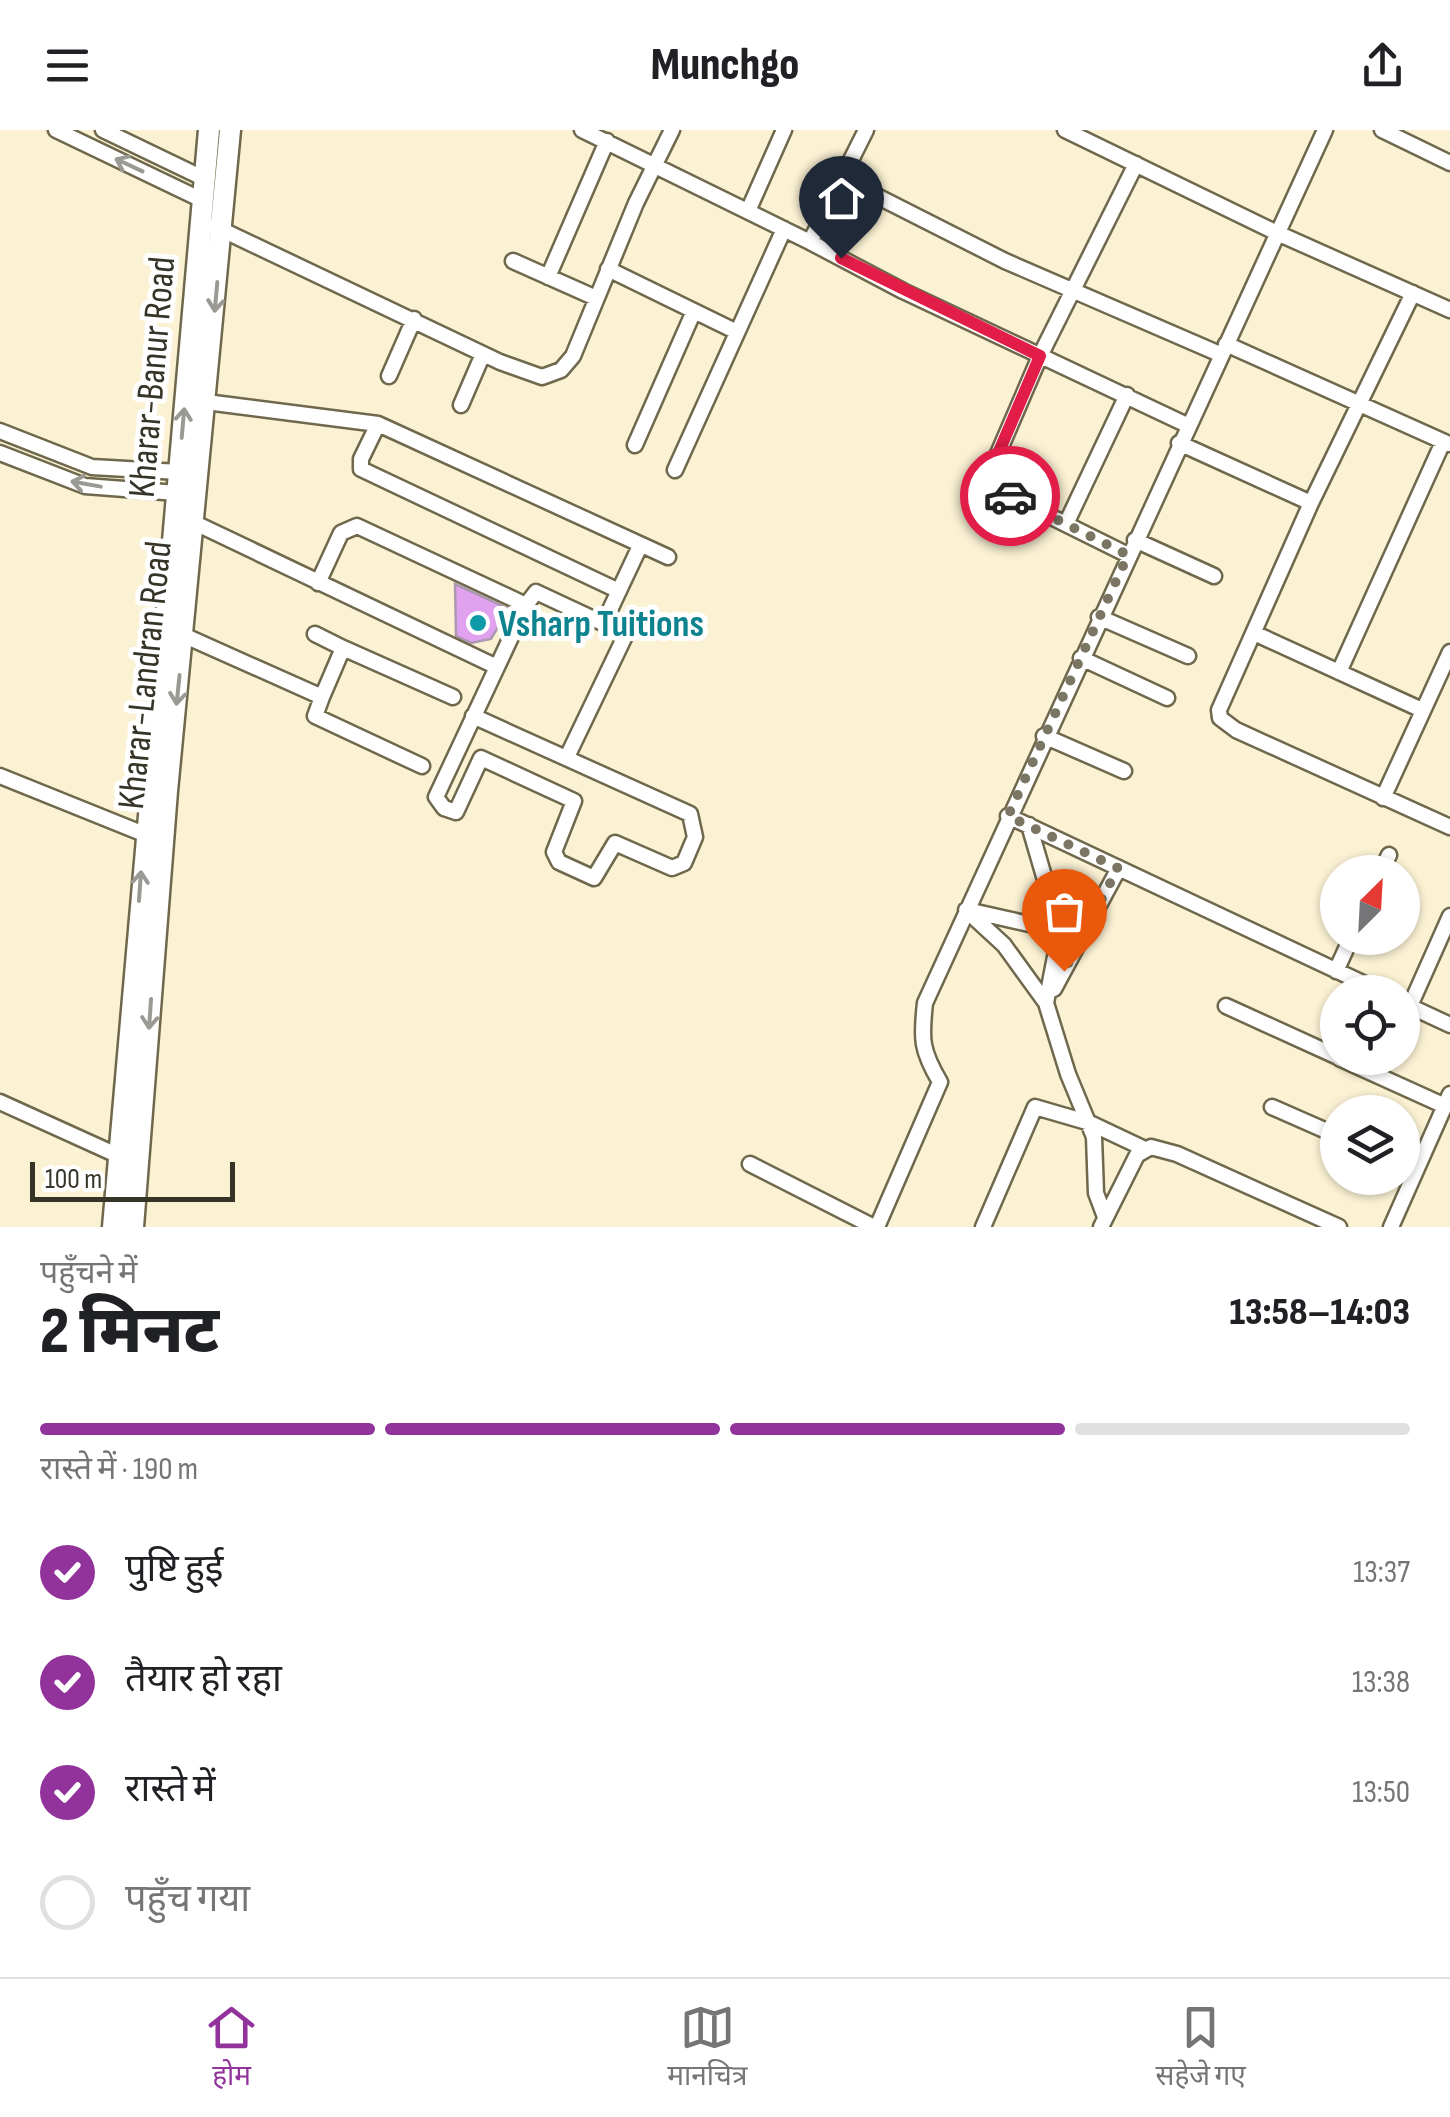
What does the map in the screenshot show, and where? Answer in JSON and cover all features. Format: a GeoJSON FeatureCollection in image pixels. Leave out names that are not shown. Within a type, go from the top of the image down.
{"type":"FeatureCollection","features":[{"type":"Feature","properties":{"kind":"highway","name":"Kharar-Banur Road"},"geometry":{"type":"LineString","coordinates":[[113,1227],[144,834],[209,130]]}},
{"type":"Feature","properties":{"kind":"highway","name":"Kharar-Landran Road"},"geometry":{"type":"LineString","coordinates":[[134,1227],[167,791],[230,130]]}},
{"type":"Feature","properties":{"kind":"street"},"geometry":{"type":"LineString","coordinates":[[56,130],[203,189]]}},
{"type":"Feature","properties":{"kind":"street"},"geometry":{"type":"LineString","coordinates":[[103,130],[203,189]]}},
{"type":"Feature","properties":{"kind":"street"},"geometry":{"type":"LineString","coordinates":[[582,130],[1187,425]]}},
{"type":"Feature","properties":{"kind":"street"},"geometry":{"type":"LineString","coordinates":[[199,222],[223,227],[483,354],[531,376],[542,377],[560,370],[574,356],[608,268],[672,130]]}},
{"type":"Feature","properties":{"kind":"street"},"geometry":{"type":"LineString","coordinates":[[748,211],[784,130]]}},
{"type":"Feature","properties":{"kind":"street"},"geometry":{"type":"LineString","coordinates":[[810,242],[866,130]]}},
{"type":"Feature","properties":{"kind":"street"},"geometry":{"type":"LineString","coordinates":[[1064,130],[1275,232],[1450,310]]}},
{"type":"Feature","properties":{"kind":"street"},"geometry":{"type":"LineString","coordinates":[[1382,130],[1450,163]]}},
{"type":"Feature","properties":{"kind":"street"},"geometry":{"type":"LineString","coordinates":[[750,1164],[876,1227],[940,1082],[924,1054],[921,1035],[925,1003],[1323,131]]}},
{"type":"Feature","properties":{"kind":"street"},"geometry":{"type":"LineString","coordinates":[[548,277],[607,142]]}},
{"type":"Feature","properties":{"kind":"street"},"geometry":{"type":"LineString","coordinates":[[1128,555],[1003,493],[992,479],[994,460],[1040,356],[1136,164]]}},
{"type":"Feature","properties":{"kind":"street"},"geometry":{"type":"LineString","coordinates":[[841,178],[1073,292],[1360,403],[1446,443],[1338,672]]}},
{"type":"Feature","properties":{"kind":"street"},"geometry":{"type":"LineString","coordinates":[[675,470],[784,228]]}},
{"type":"Feature","properties":{"kind":"street"},"geometry":{"type":"LineString","coordinates":[[513,261],[596,298]]}},
{"type":"Feature","properties":{"kind":"street"},"geometry":{"type":"LineString","coordinates":[[608,268],[737,332]]}},
{"type":"Feature","properties":{"kind":"street"},"geometry":{"type":"LineString","coordinates":[[1413,293],[1311,503],[1224,697],[1220,718],[1236,730],[1450,827]]}},
{"type":"Feature","properties":{"kind":"street"},"geometry":{"type":"LineString","coordinates":[[634,445],[694,311]]}},
{"type":"Feature","properties":{"kind":"street"},"geometry":{"type":"LineString","coordinates":[[389,376],[414,319]]}},
{"type":"Feature","properties":{"kind":"street"},"geometry":{"type":"LineString","coordinates":[[461,405],[483,354]]}},
{"type":"Feature","properties":{"kind":"street"},"geometry":{"type":"LineString","coordinates":[[1066,524],[1126,395]]}},
{"type":"Feature","properties":{"kind":"street"},"geometry":{"type":"LineString","coordinates":[[206,402],[378,424],[668,558]]}},
{"type":"Feature","properties":{"kind":"street"},"geometry":{"type":"LineString","coordinates":[[378,424],[361,459],[361,470],[618,591]]}},
{"type":"Feature","properties":{"kind":"street"},"geometry":{"type":"LineString","coordinates":[[0,432],[92,467],[178,483]]}},
{"type":"Feature","properties":{"kind":"street"},"geometry":{"type":"LineString","coordinates":[[1179,443],[1311,503]]}},
{"type":"Feature","properties":{"kind":"street"},"geometry":{"type":"LineString","coordinates":[[0,452],[85,486],[178,483]]}},
{"type":"Feature","properties":{"kind":"street"},"geometry":{"type":"LineString","coordinates":[[195,524],[497,667]]}},
{"type":"Feature","properties":{"kind":"street"},"geometry":{"type":"LineString","coordinates":[[318,583],[341,533],[358,526],[526,605]]}},
{"type":"Feature","properties":{"kind":"street"},"geometry":{"type":"LineString","coordinates":[[1135,540],[1214,576]]}},
{"type":"Feature","properties":{"kind":"street"},"geometry":{"type":"LineString","coordinates":[[608,614],[640,546]]}},
{"type":"Feature","properties":{"kind":"street"},"geometry":{"type":"LineString","coordinates":[[473,716],[690,814],[695,837],[684,863],[672,868],[614,843],[594,878],[559,862],[554,852],[574,800],[480,758],[456,812],[444,808],[436,796],[473,716],[526,605],[536,592],[626,634],[567,758]]}},
{"type":"Feature","properties":{"kind":"street"},"geometry":{"type":"LineString","coordinates":[[1100,617],[1188,656]]}},
{"type":"Feature","properties":{"kind":"street"},"geometry":{"type":"LineString","coordinates":[[1254,633],[1422,710]]}},
{"type":"Feature","properties":{"kind":"street"},"geometry":{"type":"LineString","coordinates":[[184,634],[322,697]]}},
{"type":"Feature","properties":{"kind":"street"},"geometry":{"type":"LineString","coordinates":[[315,634],[453,697]]}},
{"type":"Feature","properties":{"kind":"street"},"geometry":{"type":"LineString","coordinates":[[343,648],[314,716],[422,766]]}},
{"type":"Feature","properties":{"kind":"street"},"geometry":{"type":"LineString","coordinates":[[1383,798],[1450,652]]}},
{"type":"Feature","properties":{"kind":"street"},"geometry":{"type":"LineString","coordinates":[[1080,658],[1167,698]]}},
{"type":"Feature","properties":{"kind":"street"},"geometry":{"type":"LineString","coordinates":[[1044,736],[1124,771]]}},
{"type":"Feature","properties":{"kind":"street"},"geometry":{"type":"LineString","coordinates":[[0,776],[144,834]]}},
{"type":"Feature","properties":{"kind":"street"},"geometry":{"type":"LineString","coordinates":[[1008,816],[1346,975]]}},
{"type":"Feature","properties":{"kind":"street"},"geometry":{"type":"LineString","coordinates":[[1029,826],[1060,931],[1046,1003]]}},
{"type":"Feature","properties":{"kind":"street"},"geometry":{"type":"LineString","coordinates":[[1046,1003],[1118,868]]}},
{"type":"Feature","properties":{"kind":"street"},"geometry":{"type":"LineString","coordinates":[[966,910],[1060,931],[1098,907]]}},
{"type":"Feature","properties":{"kind":"street"},"geometry":{"type":"LineString","coordinates":[[966,910],[1004,946],[1046,1003],[1068,1074],[1090,1124],[1098,1166],[1096,1192],[1104,1222]]}},
{"type":"Feature","properties":{"kind":"street"},"geometry":{"type":"LineString","coordinates":[[1420,976],[1450,916]]}},
{"type":"Feature","properties":{"kind":"street"},"geometry":{"type":"LineString","coordinates":[[1336,970],[1343,955]]}},
{"type":"Feature","properties":{"kind":"street"},"geometry":{"type":"LineString","coordinates":[[1226,1006],[1320,1049]]}},
{"type":"Feature","properties":{"kind":"street"},"geometry":{"type":"LineString","coordinates":[[1420,1011],[1450,1025]]}},
{"type":"Feature","properties":{"kind":"street"},"geometry":{"type":"LineString","coordinates":[[1384,1075],[1447,1100],[1420,1149]]}},
{"type":"Feature","properties":{"kind":"street"},"geometry":{"type":"LineString","coordinates":[[0,1102],[119,1156]]}},
{"type":"Feature","properties":{"kind":"street"},"geometry":{"type":"LineString","coordinates":[[1272,1106],[1320,1128]]}},
{"type":"Feature","properties":{"kind":"street"},"geometry":{"type":"LineString","coordinates":[[982,1227],[1035,1107],[1090,1124],[1145,1148],[1177,1154],[1339,1227]]}},
{"type":"Feature","properties":{"kind":"street"},"geometry":{"type":"LineString","coordinates":[[1104,1222],[1129,1168],[1145,1148]]}},
{"type":"Feature","properties":{"kind":"street"},"geometry":{"type":"LineString","coordinates":[[1392,1227],[1401,1195]]}},
{"type":"Feature","properties":{"kind":"building","name":"Vsharp Tuitions"},"geometry":{"type":"Polygon","coordinates":[[[455,584],[509,609],[491,639],[471,643],[456,636],[455,584]]]}},
{"type":"Feature","properties":{"kind":"way so far"},"geometry":{"type":"LineString","coordinates":[[1010,496],[1128,555],[1008,816],[1118,868],[1064,971]]}},
{"type":"Feature","properties":{"kind":"place","name":"Vsharp Tuitions"},"geometry":{"type":"Point","coordinates":[478,623]}},
{"type":"Feature","properties":{"kind":"route"},"geometry":{"type":"LineString","coordinates":[[841,258],[1040,356],[991,470],[996,486],[1010,496]]}}]}
